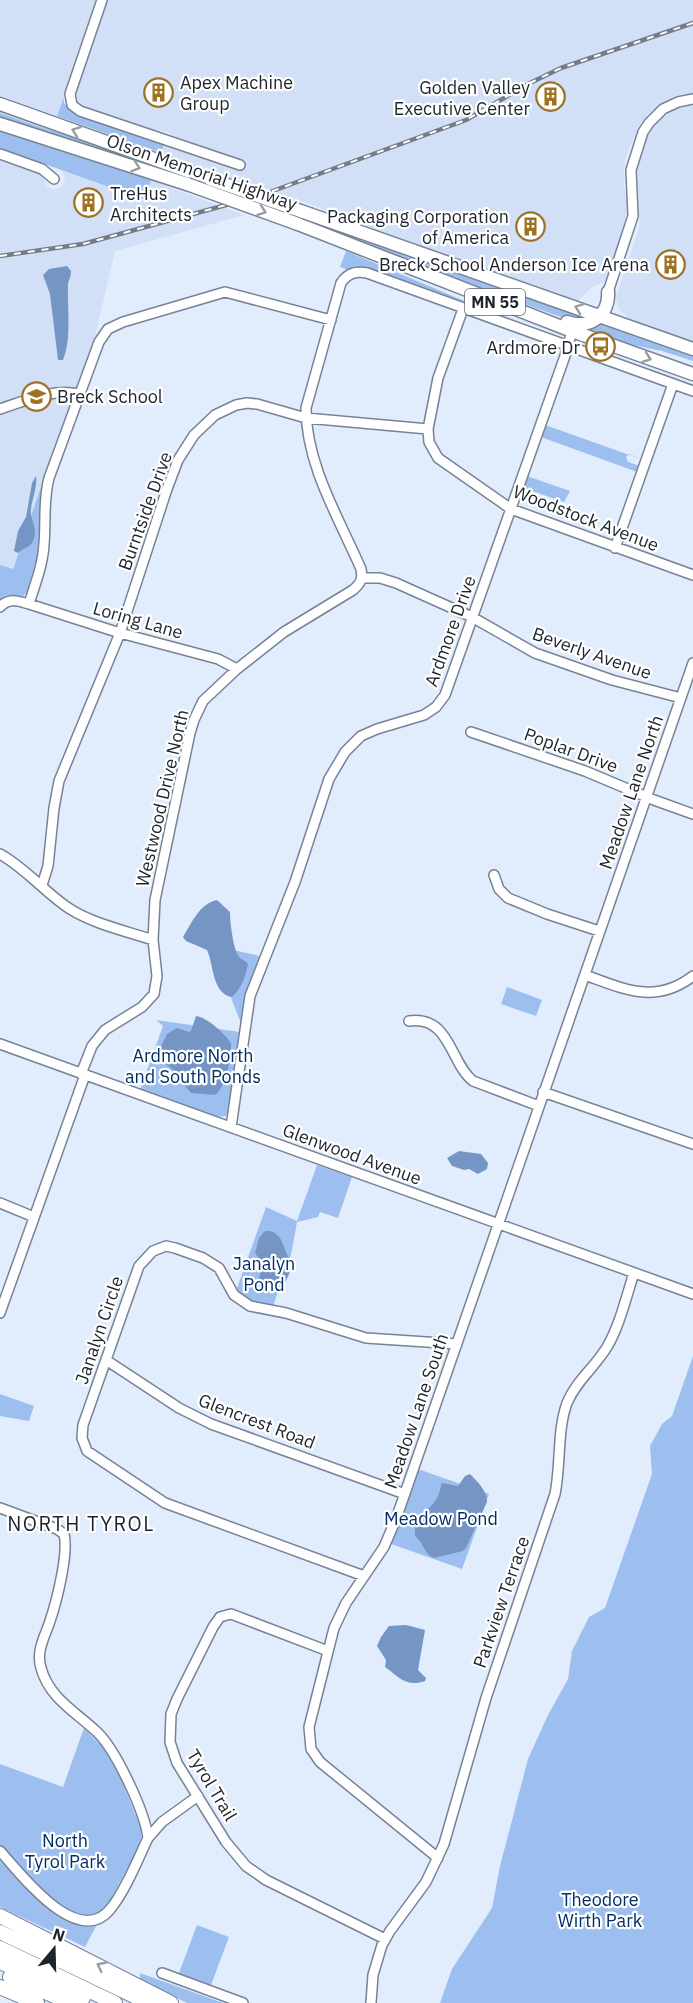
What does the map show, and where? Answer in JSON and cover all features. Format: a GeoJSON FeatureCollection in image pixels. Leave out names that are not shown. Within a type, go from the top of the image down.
{"type":"FeatureCollection","features":[{"type":"Feature","properties":{"kind":"highway"},"geometry":{"type":"LineString","coordinates":[[0,1916],[171,2003]]}},
{"type":"Feature","properties":{"kind":"highway"},"geometry":{"type":"LineString","coordinates":[[0,1932],[149,2003]]}},
{"type":"Feature","properties":{"kind":"highway"},"geometry":{"type":"LineString","coordinates":[[0,1948],[115,2003]]}},
{"type":"Feature","properties":{"kind":"highway"},"geometry":{"type":"LineString","coordinates":[[0,1962],[96,2003]]}},
{"type":"Feature","properties":{"kind":"highway"},"geometry":{"type":"LineString","coordinates":[[0,1973],[71,2003]]}},
{"type":"Feature","properties":{"kind":"highway"},"geometry":{"type":"LineString","coordinates":[[0,1988],[37,2003]]}},
{"type":"Feature","properties":{"kind":"main road","name":"Olson Memorial Highway"},"geometry":{"type":"LineString","coordinates":[[0,104],[693,349]]}},
{"type":"Feature","properties":{"kind":"main road","name":"Olson Memorial Highway"},"geometry":{"type":"LineString","coordinates":[[0,123],[187,184],[298,224],[572,331],[693,374]]}},
{"type":"Feature","properties":{"kind":"main road"},"geometry":{"type":"LineString","coordinates":[[441,281],[482,291],[575,325],[591,323],[600,316],[609,296],[608,292]]}},
{"type":"Feature","properties":{"kind":"street"},"geometry":{"type":"LineString","coordinates":[[102,0],[72,87],[70,102],[80,111],[240,165]]}},
{"type":"Feature","properties":{"kind":"street"},"geometry":{"type":"LineString","coordinates":[[608,292],[633,216],[631,170],[643,132],[663,109],[678,102],[693,99]]}},
{"type":"Feature","properties":{"kind":"street"},"geometry":{"type":"LineString","coordinates":[[0,154],[42,169],[54,179]]}},
{"type":"Feature","properties":{"kind":"street"},"geometry":{"type":"LineString","coordinates":[[363,578],[321,478],[309,441],[306,418],[306,408],[341,283],[352,273],[367,273],[693,391]]}},
{"type":"Feature","properties":{"kind":"street"},"geometry":{"type":"LineString","coordinates":[[0,607],[12,600],[29,604],[38,578],[44,546],[47,484],[96,349],[105,333],[123,322],[225,292],[331,320]]}},
{"type":"Feature","properties":{"kind":"street"},"geometry":{"type":"LineString","coordinates":[[428,429],[438,378],[463,309]]}},
{"type":"Feature","properties":{"kind":"street","name":"Ardmore Drive"},"geometry":{"type":"LineString","coordinates":[[231,1128],[250,996],[295,882],[329,779],[345,752],[361,736],[424,715],[442,700],[572,331]]}},
{"type":"Feature","properties":{"kind":"street"},"geometry":{"type":"LineString","coordinates":[[615,548],[673,384]]}},
{"type":"Feature","properties":{"kind":"street"},"geometry":{"type":"LineString","coordinates":[[0,409],[52,393],[79,394]]}},
{"type":"Feature","properties":{"kind":"street","name":"Burntside Drive"},"geometry":{"type":"LineString","coordinates":[[42,885],[48,866],[59,781],[120,633],[178,460],[194,435],[215,415],[236,405],[247,403],[306,418],[428,429]]}},
{"type":"Feature","properties":{"kind":"street","name":"Woodstock Avenue"},"geometry":{"type":"LineString","coordinates":[[428,429],[431,447],[443,462],[511,509],[693,575]]}},
{"type":"Feature","properties":{"kind":"street","name":"Beverly Avenue"},"geometry":{"type":"LineString","coordinates":[[363,578],[387,579],[472,617],[535,653],[612,680],[681,698]]}},
{"type":"Feature","properties":{"kind":"street","name":"Westwood Drive North"},"geometry":{"type":"LineString","coordinates":[[83,1075],[92,1046],[105,1030],[142,1007],[154,994],[157,976],[153,940],[155,900],[194,720],[203,701],[237,669],[284,632],[353,590],[363,578]]}},
{"type":"Feature","properties":{"kind":"street","name":"Loring Lane"},"geometry":{"type":"LineString","coordinates":[[29,604],[120,633],[218,659],[237,669]]}},
{"type":"Feature","properties":{"kind":"street","name":"Meadow Lane North"},"geometry":{"type":"LineString","coordinates":[[539,1106],[693,663]]}},
{"type":"Feature","properties":{"kind":"street","name":"Poplar Drive"},"geometry":{"type":"LineString","coordinates":[[471,732],[585,771],[693,814]]}},
{"type":"Feature","properties":{"kind":"street"},"geometry":{"type":"LineString","coordinates":[[0,854],[75,912],[153,940]]}},
{"type":"Feature","properties":{"kind":"street"},"geometry":{"type":"LineString","coordinates":[[494,875],[499,889],[508,898],[599,931]]}},
{"type":"Feature","properties":{"kind":"street"},"geometry":{"type":"LineString","coordinates":[[585,975],[634,992],[650,993],[672,989],[693,976]]}},
{"type":"Feature","properties":{"kind":"street"},"geometry":{"type":"LineString","coordinates":[[409,1021],[421,1020],[441,1032],[468,1077],[473,1081],[539,1106],[499,1225]]}},
{"type":"Feature","properties":{"kind":"street","name":"Glenwood Avenue"},"geometry":{"type":"LineString","coordinates":[[0,1044],[693,1293]]}},
{"type":"Feature","properties":{"kind":"street"},"geometry":{"type":"LineString","coordinates":[[0,1313],[83,1075]]}},
{"type":"Feature","properties":{"kind":"street"},"geometry":{"type":"LineString","coordinates":[[543,1092],[693,1144]]}},
{"type":"Feature","properties":{"kind":"street"},"geometry":{"type":"LineString","coordinates":[[0,1203],[34,1217]]}},
{"type":"Feature","properties":{"kind":"street","name":"Meadow Lane South"},"geometry":{"type":"LineString","coordinates":[[438,1858],[325,1767],[311,1749],[309,1727],[328,1650],[341,1611],[384,1546],[405,1494],[499,1225]]}},
{"type":"Feature","properties":{"kind":"street","name":"Janalyn Circle"},"geometry":{"type":"LineString","coordinates":[[364,1576],[165,1503],[87,1451],[82,1438],[83,1425],[140,1266],[153,1251],[166,1246],[193,1254],[215,1264],[234,1295],[250,1305],[286,1313],[366,1338],[457,1344]]}},
{"type":"Feature","properties":{"kind":"street","name":"Parkview Terrace"},"geometry":{"type":"LineString","coordinates":[[385,1939],[426,1882],[450,1826],[486,1698],[555,1494],[566,1404],[577,1384],[609,1344],[634,1273]]}},
{"type":"Feature","properties":{"kind":"street","name":"Glencrest Road"},"geometry":{"type":"LineString","coordinates":[[106,1360],[179,1408],[202,1420],[405,1494]]}},
{"type":"Feature","properties":{"kind":"street"},"geometry":{"type":"LineString","coordinates":[[0,1508],[57,1529],[64,1534],[65,1546],[61,1578],[52,1615],[39,1652],[41,1669],[47,1682],[66,1707],[98,1732],[112,1749],[144,1820],[148,1838]]}},
{"type":"Feature","properties":{"kind":"street","name":"Tyrol Trail"},"geometry":{"type":"LineString","coordinates":[[328,1650],[231,1614],[220,1617],[177,1699],[170,1721],[169,1735],[177,1763],[236,1855],[255,1874],[385,1939]]}},
{"type":"Feature","properties":{"kind":"street"},"geometry":{"type":"LineString","coordinates":[[0,1851],[51,1905],[71,1917],[86,1920],[97,1918],[112,1907],[148,1838],[162,1822],[198,1796]]}},
{"type":"Feature","properties":{"kind":"street"},"geometry":{"type":"LineString","coordinates":[[371,2003],[375,1965],[385,1939]]}},
{"type":"Feature","properties":{"kind":"street"},"geometry":{"type":"LineString","coordinates":[[162,1973],[243,2003]]}},
{"type":"Feature","properties":{"kind":"shaded area"},"geometry":{"type":"Polygon","coordinates":[[[0,0],[98,0],[57,116],[0,95],[0,0]]]}},
{"type":"Feature","properties":{"kind":"shaded area"},"geometry":{"type":"Polygon","coordinates":[[[108,0],[693,0],[693,93],[678,95],[664,101],[648,114],[638,127],[626,157],[624,170],[627,204],[625,225],[605,281],[591,288],[578,301],[161,153],[164,144],[238,170],[242,161],[180,139],[168,132],[153,130],[83,106],[77,100],[76,89],[108,0]]]}},
{"type":"Feature","properties":{"kind":"shaded area"},"geometry":{"type":"Polygon","coordinates":[[[693,105],[693,342],[628,318],[618,308],[616,297],[640,225],[637,169],[648,136],[653,127],[665,116],[676,109],[693,105]]]}},
{"type":"Feature","properties":{"kind":"shaded area","name":"Breck School"},"geometry":{"type":"Polygon","coordinates":[[[0,159],[41,174],[47,186],[53,190],[60,188],[65,182],[64,174],[60,170],[144,200],[151,180],[244,215],[115,251],[94,340],[12,570],[0,565],[0,159]]]}},
{"type":"Feature","properties":{"kind":"shaded area"},"geometry":{"type":"Polygon","coordinates":[[[67,266],[71,271],[68,284],[67,342],[63,360],[58,360],[50,294],[43,275],[49,269],[67,266]]]}},
{"type":"Feature","properties":{"kind":"shaded area"},"geometry":{"type":"Polygon","coordinates":[[[36,476],[31,512],[35,537],[30,545],[18,553],[14,551],[18,531],[26,517],[32,483],[36,476]]]}},
{"type":"Feature","properties":{"kind":"shaded area"},"geometry":{"type":"Polygon","coordinates":[[[217,900],[230,912],[235,949],[240,958],[248,964],[243,982],[232,997],[225,995],[217,985],[207,950],[186,941],[183,937],[201,910],[217,900]]]}},
{"type":"Feature","properties":{"kind":"shaded area"},"geometry":{"type":"Polygon","coordinates":[[[196,1016],[215,1026],[231,1043],[229,1064],[223,1085],[215,1095],[191,1093],[179,1074],[156,1057],[167,1034],[177,1028],[191,1031],[196,1016]]]}},
{"type":"Feature","properties":{"kind":"shaded area"},"geometry":{"type":"Polygon","coordinates":[[[459,1151],[481,1154],[488,1163],[487,1169],[478,1174],[469,1169],[464,1170],[452,1166],[447,1158],[459,1151]]]}},
{"type":"Feature","properties":{"kind":"shaded area","name":"Janalyn Pond"},"geometry":{"type":"Polygon","coordinates":[[[265,1231],[277,1234],[291,1263],[286,1280],[276,1293],[261,1291],[258,1281],[263,1264],[255,1253],[259,1238],[265,1231]]]}},
{"type":"Feature","properties":{"kind":"shaded area","name":"Meadow Pond"},"geometry":{"type":"Polygon","coordinates":[[[470,1474],[484,1491],[487,1502],[466,1548],[463,1551],[434,1558],[415,1536],[417,1522],[437,1498],[442,1483],[458,1486],[465,1476],[470,1474]]]}},
{"type":"Feature","properties":{"kind":"shaded area"},"geometry":{"type":"Polygon","coordinates":[[[406,1625],[425,1630],[418,1670],[426,1678],[425,1681],[418,1683],[407,1682],[385,1667],[386,1660],[377,1646],[389,1626],[406,1625]]]}},
{"type":"Feature","properties":{"kind":"green space"},"geometry":{"type":"Polygon","coordinates":[[[64,97],[64,103],[72,112],[164,144],[161,153],[57,116],[64,97]]]}},
{"type":"Feature","properties":{"kind":"green space"},"geometry":{"type":"Polygon","coordinates":[[[0,113],[167,169],[166,172],[0,118],[0,113]]]}},
{"type":"Feature","properties":{"kind":"green space"},"geometry":{"type":"Polygon","coordinates":[[[0,132],[151,180],[145,200],[0,148],[0,132]]]}},
{"type":"Feature","properties":{"kind":"green space"},"geometry":{"type":"Polygon","coordinates":[[[342,232],[588,317],[572,321],[412,264],[341,235],[342,232]]]}},
{"type":"Feature","properties":{"kind":"green space"},"geometry":{"type":"Polygon","coordinates":[[[346,251],[467,302],[561,338],[363,269],[348,270],[340,267],[346,251]]]}},
{"type":"Feature","properties":{"kind":"green space"},"geometry":{"type":"Polygon","coordinates":[[[601,322],[693,355],[693,361],[587,331],[587,328],[601,322]]]}},
{"type":"Feature","properties":{"kind":"green space"},"geometry":{"type":"Polygon","coordinates":[[[545,425],[628,455],[626,457],[628,462],[640,466],[637,472],[541,437],[545,425]]]}},
{"type":"Feature","properties":{"kind":"green space"},"geometry":{"type":"Polygon","coordinates":[[[527,476],[570,491],[564,502],[523,488],[527,476]]]}},
{"type":"Feature","properties":{"kind":"green space"},"geometry":{"type":"Polygon","coordinates":[[[41,487],[38,552],[28,591],[23,596],[7,595],[0,599],[0,565],[13,569],[41,487]]]}},
{"type":"Feature","properties":{"kind":"green space","name":"Ardmore North and South Ponds"},"geometry":{"type":"Polygon","coordinates":[[[210,945],[260,956],[246,997],[241,1023],[210,945]]]}},
{"type":"Feature","properties":{"kind":"green space"},"geometry":{"type":"Polygon","coordinates":[[[507,987],[542,1000],[536,1016],[501,1004],[507,987]]]}},
{"type":"Feature","properties":{"kind":"green space","name":"Ardmore North and South Ponds"},"geometry":{"type":"Polygon","coordinates":[[[156,1020],[240,1032],[230,1104],[226,1116],[216,1117],[140,1090],[163,1026],[156,1020]]]}},
{"type":"Feature","properties":{"kind":"green space","name":"Janalyn Pond"},"geometry":{"type":"Polygon","coordinates":[[[317,1165],[352,1177],[338,1218],[320,1212],[318,1217],[297,1222],[291,1255],[273,1306],[249,1301],[236,1291],[266,1207],[297,1221],[317,1165]]]}},
{"type":"Feature","properties":{"kind":"green space","name":"Theodore Wirth Park"},"geometry":{"type":"Polygon","coordinates":[[[693,1356],[693,2003],[440,2003],[452,1969],[492,1908],[500,1866],[528,1759],[568,1679],[572,1651],[589,1617],[605,1608],[652,1474],[650,1446],[662,1424],[672,1416],[693,1356]]]}},
{"type":"Feature","properties":{"kind":"green space"},"geometry":{"type":"Polygon","coordinates":[[[0,1394],[34,1406],[29,1421],[0,1416],[0,1394]]]}},
{"type":"Feature","properties":{"kind":"green space","name":"Meadow Pond"},"geometry":{"type":"Polygon","coordinates":[[[418,1469],[489,1494],[462,1569],[391,1544],[418,1469]]]}},
{"type":"Feature","properties":{"kind":"green space","name":"North Tyrol Park"},"geometry":{"type":"Polygon","coordinates":[[[84,1728],[103,1747],[117,1769],[141,1828],[138,1848],[85,1947],[0,1907],[0,1764],[63,1787],[84,1728]]]}},
{"type":"Feature","properties":{"kind":"green space"},"geometry":{"type":"Polygon","coordinates":[[[197,1925],[229,1937],[211,1985],[179,1973],[197,1925]]]}},
{"type":"Feature","properties":{"kind":"green space"},"geometry":{"type":"Polygon","coordinates":[[[140,1973],[223,2003],[187,2003],[140,1979],[140,1973]]]}},
{"type":"Feature","properties":{"kind":"railway"},"geometry":{"type":"LineString","coordinates":[[0,256],[83,244],[259,196],[466,120],[561,68],[693,23]]}},
{"type":"Feature","properties":{"kind":"place","name":"Apex Machine Group"},"geometry":{"type":"Point","coordinates":[159,92]}},
{"type":"Feature","properties":{"kind":"place","name":"Golden Valley Executive Center"},"geometry":{"type":"Point","coordinates":[551,97]}},
{"type":"Feature","properties":{"kind":"place","name":"TreHus Architects"},"geometry":{"type":"Point","coordinates":[89,203]}},
{"type":"Feature","properties":{"kind":"place","name":"Packaging Corporation of America"},"geometry":{"type":"Point","coordinates":[530,226]}},
{"type":"Feature","properties":{"kind":"place","name":"Breck School Anderson Ice Arena"},"geometry":{"type":"Point","coordinates":[670,264]}},
{"type":"Feature","properties":{"kind":"place","name":"Ardmore Dr"},"geometry":{"type":"Point","coordinates":[601,347]}},
{"type":"Feature","properties":{"kind":"place","name":"Breck School"},"geometry":{"type":"Point","coordinates":[36,396]}},
{"type":"Feature","properties":{"kind":"district","name":"NORTH TYROL"},"geometry":{"type":"Point","coordinates":[81,1523]}}]}
